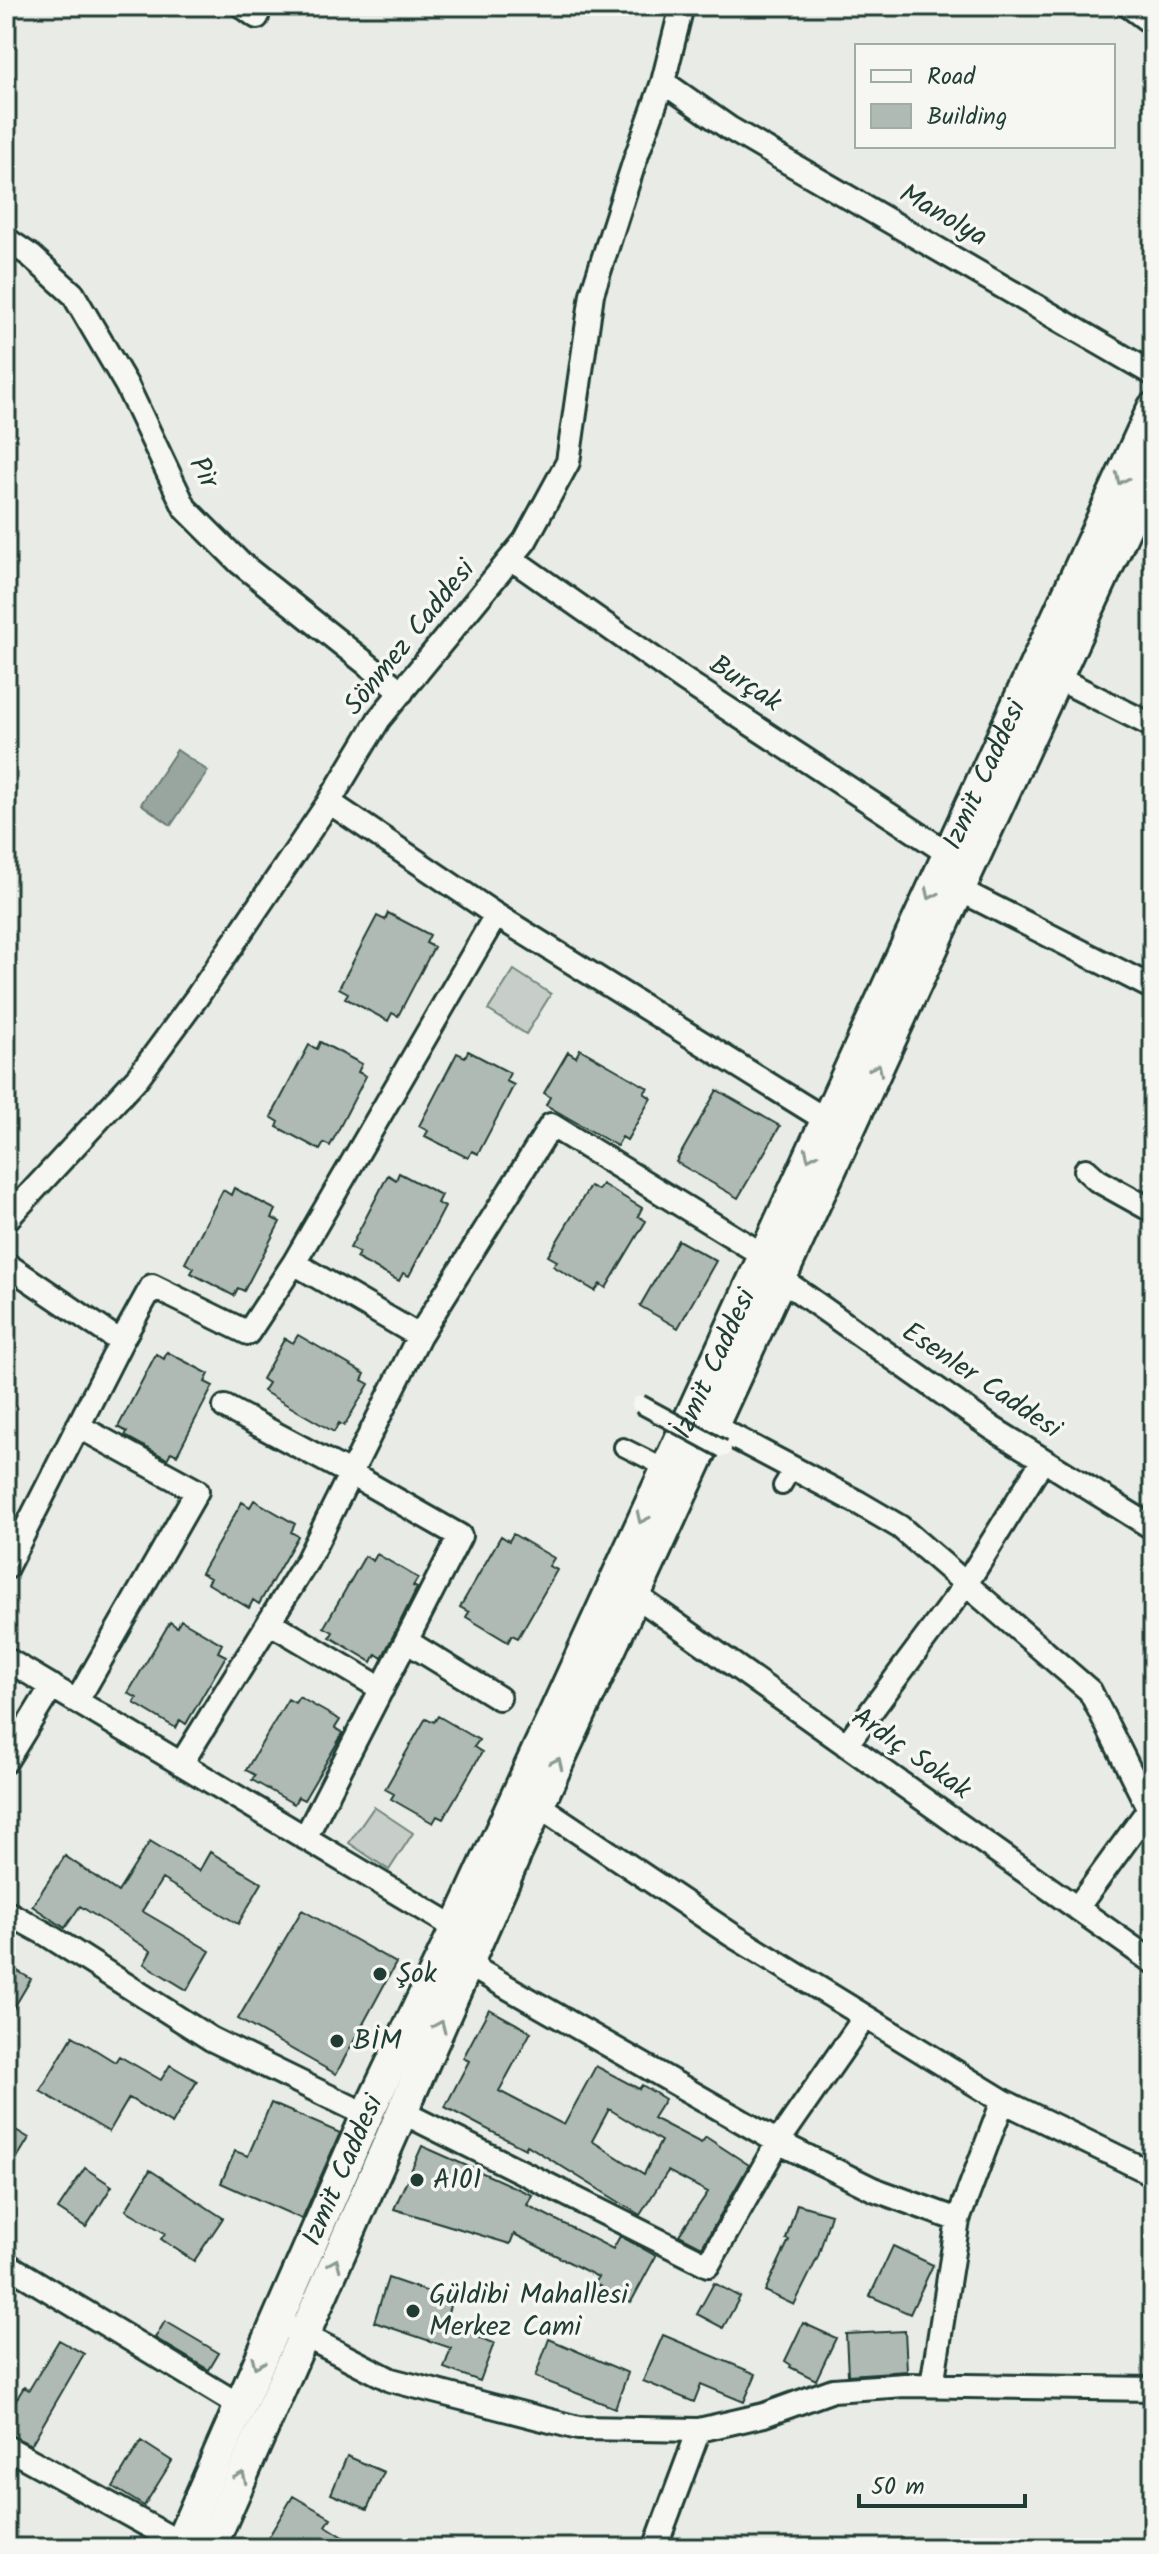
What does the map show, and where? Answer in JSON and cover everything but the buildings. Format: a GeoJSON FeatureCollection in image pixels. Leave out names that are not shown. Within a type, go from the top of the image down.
{"type":"FeatureCollection","features":[{"type":"Feature","properties":{"kind":"main road","name":"İzmit Caddesi"},"geometry":{"type":"LineString","coordinates":[[199,2547],[304,2335],[538,1805],[635,1595],[718,1437],[772,1267],[826,1120],[1153,408]]}},
{"type":"Feature","properties":{"kind":"main road","name":"İzmit Caddesi"},"geometry":{"type":"LineString","coordinates":[[199,2547],[239,2405],[367,2115],[456,1928],[665,1468],[772,1267],[960,890],[1153,468]]}},
{"type":"Feature","properties":{"kind":"street","name":"Sönmez Caddesi"},"geometry":{"type":"LineString","coordinates":[[6,1220],[138,1077],[197,997],[329,802],[379,719],[525,541],[568,462],[592,294],[663,82],[682,6]]}},
{"type":"Feature","properties":{"kind":"street"},"geometry":{"type":"LineString","coordinates":[[1129,6],[1153,24]]}},
{"type":"Feature","properties":{"kind":"street","name":"Manolya"},"geometry":{"type":"LineString","coordinates":[[663,82],[729,128],[1153,374]]}},
{"type":"Feature","properties":{"kind":"street","name":"Pir"},"geometry":{"type":"LineString","coordinates":[[6,239],[31,256],[73,294],[127,386],[185,508],[240,563],[402,692]]}},
{"type":"Feature","properties":{"kind":"street","name":"Burçak"},"geometry":{"type":"LineString","coordinates":[[512,559],[684,680],[949,854]]}},
{"type":"Feature","properties":{"kind":"street"},"geometry":{"type":"LineString","coordinates":[[1057,678],[1153,726]]}},
{"type":"Feature","properties":{"kind":"street"},"geometry":{"type":"LineString","coordinates":[[329,802],[496,915],[826,1120]]}},
{"type":"Feature","properties":{"kind":"street"},"geometry":{"type":"LineString","coordinates":[[960,890],[1153,988]]}},
{"type":"Feature","properties":{"kind":"street"},"geometry":{"type":"LineString","coordinates":[[6,1568],[152,1286],[248,1333],[294,1263],[496,915]]}},
{"type":"Feature","properties":{"kind":"street","name":"Esenler Caddesi"},"geometry":{"type":"LineString","coordinates":[[419,1336],[551,1125],[772,1267],[992,1428],[1153,1528]]}},
{"type":"Feature","properties":{"kind":"street"},"geometry":{"type":"LineString","coordinates":[[1086,1170],[1097,1180],[1153,1211]]}},
{"type":"Feature","properties":{"kind":"street"},"geometry":{"type":"LineString","coordinates":[[181,1764],[307,1561],[419,1336],[294,1263]]}},
{"type":"Feature","properties":{"kind":"street"},"geometry":{"type":"LineString","coordinates":[[6,1264],[121,1342]]}},
{"type":"Feature","properties":{"kind":"street"},"geometry":{"type":"LineString","coordinates":[[640,1404],[718,1437],[788,1477],[900,1527],[1090,1691],[1144,1774],[1151,1810],[1077,1908]]}},
{"type":"Feature","properties":{"kind":"street"},"geometry":{"type":"LineString","coordinates":[[225,1407],[460,1536],[305,1838]]}},
{"type":"Feature","properties":{"kind":"street"},"geometry":{"type":"LineString","coordinates":[[77,1701],[197,1491],[78,1426]]}},
{"type":"Feature","properties":{"kind":"street"},"geometry":{"type":"LineString","coordinates":[[623,1447],[665,1468]]}},
{"type":"Feature","properties":{"kind":"street"},"geometry":{"type":"LineString","coordinates":[[846,1745],[966,1584],[1043,1460]]}},
{"type":"Feature","properties":{"kind":"street","name":"Ardıç Sokak"},"geometry":{"type":"LineString","coordinates":[[635,1595],[1153,1962]]}},
{"type":"Feature","properties":{"kind":"street"},"geometry":{"type":"LineString","coordinates":[[269,1622],[382,1689]]}},
{"type":"Feature","properties":{"kind":"street"},"geometry":{"type":"LineString","coordinates":[[406,1641],[499,1698]]}},
{"type":"Feature","properties":{"kind":"street"},"geometry":{"type":"LineString","coordinates":[[6,1659],[456,1928]]}},
{"type":"Feature","properties":{"kind":"street"},"geometry":{"type":"LineString","coordinates":[[6,1761],[52,1686]]}},
{"type":"Feature","properties":{"kind":"street"},"geometry":{"type":"LineString","coordinates":[[538,1805],[732,1935],[1003,2101],[1153,2174]]}},
{"type":"Feature","properties":{"kind":"street"},"geometry":{"type":"LineString","coordinates":[[6,1912],[211,2039],[367,2115]]}},
{"type":"Feature","properties":{"kind":"street"},"geometry":{"type":"LineString","coordinates":[[467,1964],[778,2142],[873,2189],[958,2220]]}},
{"type":"Feature","properties":{"kind":"street"},"geometry":{"type":"LineString","coordinates":[[402,2112],[708,2265],[778,2142],[865,2017]]}},
{"type":"Feature","properties":{"kind":"street"},"geometry":{"type":"LineString","coordinates":[[932,2385],[958,2220],[1003,2101]]}},
{"type":"Feature","properties":{"kind":"street"},"geometry":{"type":"LineString","coordinates":[[6,2264],[239,2405]]}},
{"type":"Feature","properties":{"kind":"street"},"geometry":{"type":"LineString","coordinates":[[276,2321],[391,2380],[578,2428],[699,2430],[764,2415],[833,2390],[932,2385],[1153,2389]]}},
{"type":"Feature","properties":{"kind":"street"},"geometry":{"type":"LineString","coordinates":[[655,2548],[699,2430]]}},
{"type":"Feature","properties":{"kind":"street"},"geometry":{"type":"LineString","coordinates":[[6,2447],[199,2547]]}},
{"type":"Feature","properties":{"kind":"shaded area"},"geometry":{"type":"Polygon","coordinates":[[[177,750],[208,771],[171,825],[141,804],[177,750]]]}},
{"type":"Feature","properties":{"kind":"shaded area"},"geometry":{"type":"Polygon","coordinates":[[[514,970],[551,994],[526,1034],[488,1010],[514,970]]]}},
{"type":"Feature","properties":{"kind":"shaded area"},"geometry":{"type":"Polygon","coordinates":[[[374,1807],[413,1833],[389,1870],[349,1843],[374,1807]]]}},
{"type":"Feature","properties":{"kind":"place","name":"Şok"},"geometry":{"type":"Point","coordinates":[380,1974]}},
{"type":"Feature","properties":{"kind":"place","name":"BİM"},"geometry":{"type":"Point","coordinates":[337,2041]}},
{"type":"Feature","properties":{"kind":"place","name":"A101"},"geometry":{"type":"Point","coordinates":[417,2180]}},
{"type":"Feature","properties":{"kind":"place","name":"Güldibi Mahallesi Merkez Cami"},"geometry":{"type":"Point","coordinates":[413,2311]}}]}
